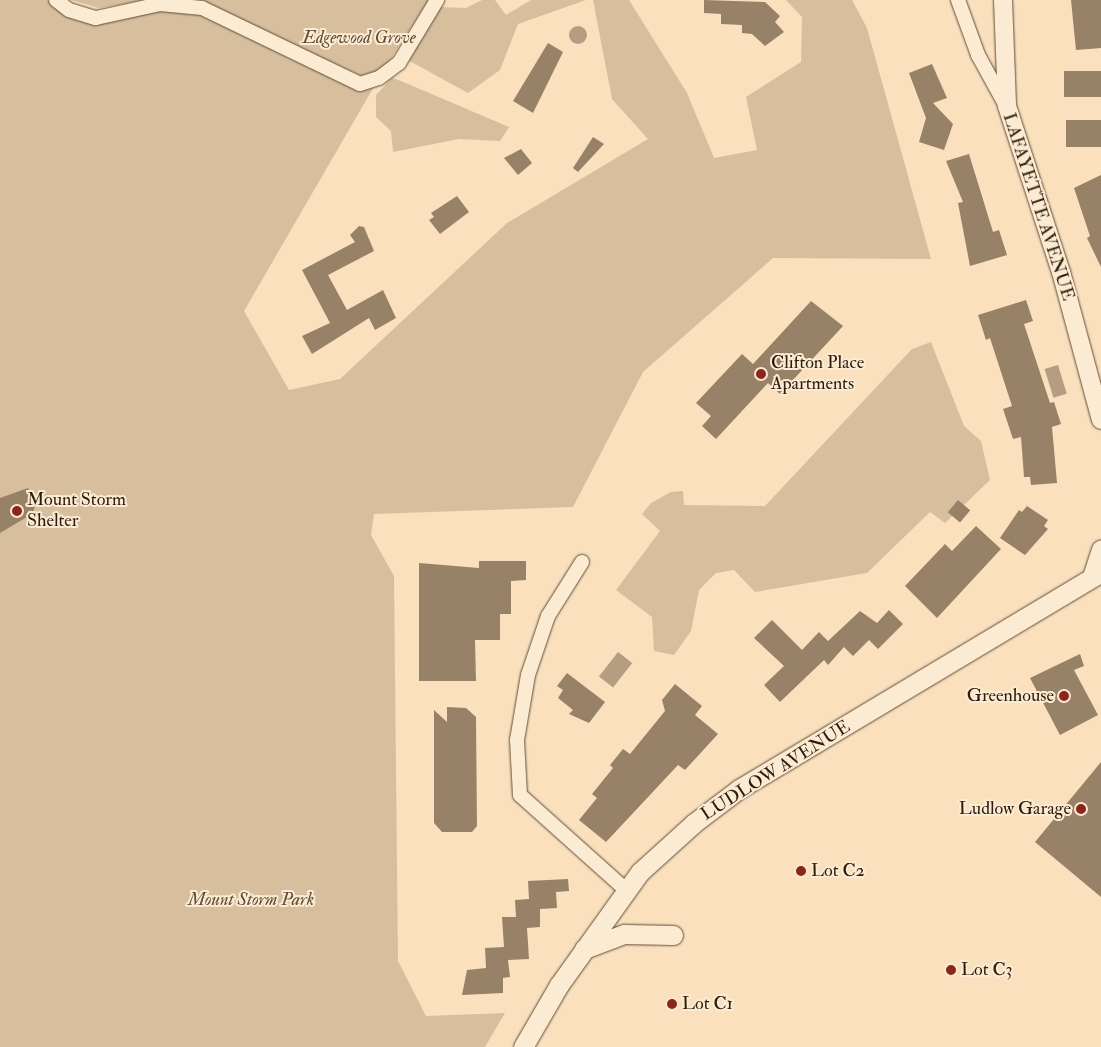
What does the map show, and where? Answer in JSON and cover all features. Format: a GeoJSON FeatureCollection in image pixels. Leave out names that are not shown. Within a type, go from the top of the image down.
{"type":"FeatureCollection","features":[{"type":"Feature","properties":{"kind":"main road"},"geometry":{"type":"LineString","coordinates":[[1097,575],[1101,549]]}},
{"type":"Feature","properties":{"kind":"main road","name":"LUDLOW AVENUE"},"geometry":{"type":"LineString","coordinates":[[523,1047],[584,949],[626,890],[672,841],[740,789],[1097,575]]}},
{"type":"Feature","properties":{"kind":"main road"},"geometry":{"type":"LineString","coordinates":[[584,949],[624,934],[673,935]]}},
{"type":"Feature","properties":{"kind":"street"},"geometry":{"type":"LineString","coordinates":[[56,0],[69,10],[96,18],[160,4],[202,8],[360,84],[379,78],[399,63],[437,0]]}},
{"type":"Feature","properties":{"kind":"street","name":"LAFAYETTE AVENUE"},"geometry":{"type":"LineString","coordinates":[[958,0],[978,55],[1007,106],[1061,272],[1101,420]]}},
{"type":"Feature","properties":{"kind":"street"},"geometry":{"type":"LineString","coordinates":[[1003,0],[1007,106]]}},
{"type":"Feature","properties":{"kind":"street"},"geometry":{"type":"LineString","coordinates":[[582,562],[548,616],[528,675],[517,740],[520,795],[626,890]]}},
{"type":"Feature","properties":{"kind":"green space","name":"Mount Storm Park"},"geometry":{"type":"Polygon","coordinates":[[[0,0],[56,0],[82,16],[182,5],[360,84],[379,78],[244,311],[289,390],[340,379],[507,223],[648,139],[612,99],[593,0],[629,0],[687,93],[714,158],[757,150],[746,97],[801,62],[802,17],[786,0],[852,0],[867,28],[931,259],[773,258],[643,372],[573,507],[374,514],[371,535],[394,576],[398,961],[426,1016],[505,1013],[485,1047],[0,1047],[0,0]]]}},
{"type":"Feature","properties":{"kind":"green space"},"geometry":{"type":"Polygon","coordinates":[[[71,0],[145,0],[99,8],[71,0]]]}},
{"type":"Feature","properties":{"kind":"green space","name":"Edgewood Grove"},"geometry":{"type":"Polygon","coordinates":[[[192,0],[429,0],[388,63],[376,73],[362,76],[192,0]]]}},
{"type":"Feature","properties":{"kind":"green space"},"geometry":{"type":"Polygon","coordinates":[[[482,0],[495,0],[506,15],[531,0],[586,0],[518,24],[500,70],[468,93],[406,59],[438,7],[466,8],[482,0]]]}},
{"type":"Feature","properties":{"kind":"green space"},"geometry":{"type":"Polygon","coordinates":[[[392,78],[509,127],[500,141],[459,139],[393,152],[391,131],[376,117],[376,95],[392,78]]]}},
{"type":"Feature","properties":{"kind":"green space"},"geometry":{"type":"Polygon","coordinates":[[[931,342],[964,426],[981,441],[990,480],[945,523],[930,512],[867,573],[755,592],[734,570],[716,573],[699,590],[691,631],[674,655],[654,651],[652,617],[616,590],[660,531],[642,514],[651,503],[671,492],[683,491],[684,505],[765,506],[912,349],[931,342]]]}},
{"type":"Feature","properties":{"kind":"shaded area"},"geometry":{"type":"Polygon","coordinates":[[[578,26],[584,29],[587,35],[584,41],[578,44],[572,41],[569,35],[572,29],[578,26]]]}},
{"type":"Feature","properties":{"kind":"shaded area"},"geometry":{"type":"Polygon","coordinates":[[[1058,365],[1067,394],[1053,398],[1045,369],[1058,365]]]}},
{"type":"Feature","properties":{"kind":"shaded area"},"geometry":{"type":"Polygon","coordinates":[[[618,652],[632,663],[613,688],[599,676],[618,652]]]}},
{"type":"Feature","properties":{"kind":"building"},"geometry":{"type":"Polygon","coordinates":[[[704,0],[765,2],[780,16],[775,22],[784,32],[765,46],[752,34],[742,33],[742,25],[721,24],[721,14],[704,13],[704,0]]]}},
{"type":"Feature","properties":{"kind":"building"},"geometry":{"type":"Polygon","coordinates":[[[1071,0],[1101,0],[1101,48],[1076,50],[1071,0]]]}},
{"type":"Feature","properties":{"kind":"building"},"geometry":{"type":"Polygon","coordinates":[[[548,43],[563,52],[533,113],[513,101],[548,43]]]}},
{"type":"Feature","properties":{"kind":"building"},"geometry":{"type":"Polygon","coordinates":[[[932,64],[947,98],[933,103],[953,124],[944,150],[919,142],[926,118],[909,73],[932,64]]]}},
{"type":"Feature","properties":{"kind":"building"},"geometry":{"type":"Polygon","coordinates":[[[1064,71],[1101,71],[1101,97],[1064,97],[1064,71]]]}},
{"type":"Feature","properties":{"kind":"building"},"geometry":{"type":"Polygon","coordinates":[[[1066,120],[1101,120],[1101,147],[1066,147],[1066,120]]]}},
{"type":"Feature","properties":{"kind":"building"},"geometry":{"type":"Polygon","coordinates":[[[593,137],[604,144],[578,172],[573,168],[593,137]]]}},
{"type":"Feature","properties":{"kind":"building"},"geometry":{"type":"Polygon","coordinates":[[[521,149],[532,163],[518,175],[504,158],[521,149]]]}},
{"type":"Feature","properties":{"kind":"building"},"geometry":{"type":"Polygon","coordinates":[[[969,154],[993,232],[999,230],[1007,255],[970,266],[958,203],[963,202],[946,161],[969,154]]]}},
{"type":"Feature","properties":{"kind":"building"},"geometry":{"type":"Polygon","coordinates":[[[1101,175],[1101,267],[1087,238],[1090,236],[1074,188],[1101,175]]]}},
{"type":"Feature","properties":{"kind":"building"},"geometry":{"type":"Polygon","coordinates":[[[457,196],[469,212],[440,234],[429,220],[434,217],[431,213],[457,196]]]}},
{"type":"Feature","properties":{"kind":"building"},"geometry":{"type":"Polygon","coordinates":[[[359,226],[364,227],[374,251],[328,275],[347,310],[383,290],[396,318],[375,330],[369,318],[312,354],[302,336],[330,323],[302,270],[355,242],[350,235],[359,226]]]}},
{"type":"Feature","properties":{"kind":"building"},"geometry":{"type":"Polygon","coordinates":[[[1026,300],[1033,321],[1024,324],[1050,403],[1054,402],[1061,424],[1052,427],[1057,483],[1031,485],[1030,477],[1024,477],[1021,437],[1013,439],[1003,409],[1012,406],[990,338],[986,340],[978,315],[1026,300]]]}},
{"type":"Feature","properties":{"kind":"building","name":"Clifton Place Apartments"},"geometry":{"type":"Polygon","coordinates":[[[811,301],[843,326],[780,394],[768,383],[716,439],[702,426],[711,416],[696,403],[742,354],[753,364],[811,301]]]}},
{"type":"Feature","properties":{"kind":"building","name":"Mount Storm Shelter"},"geometry":{"type":"Polygon","coordinates":[[[28,488],[36,504],[32,514],[0,533],[0,498],[28,488]]]}},
{"type":"Feature","properties":{"kind":"building"},"geometry":{"type":"Polygon","coordinates":[[[958,500],[970,510],[960,523],[948,512],[958,500]]]}},
{"type":"Feature","properties":{"kind":"building"},"geometry":{"type":"Polygon","coordinates":[[[1027,506],[1048,520],[1044,526],[1048,529],[1025,555],[1000,538],[1019,510],[1022,512],[1027,506]]]}},
{"type":"Feature","properties":{"kind":"building"},"geometry":{"type":"Polygon","coordinates":[[[976,526],[1001,549],[937,618],[905,586],[945,544],[952,551],[976,526]]]}},
{"type":"Feature","properties":{"kind":"building"},"geometry":{"type":"Polygon","coordinates":[[[479,561],[526,561],[526,580],[511,581],[511,614],[500,614],[500,640],[475,640],[476,681],[419,681],[419,563],[479,568],[479,561]]]}},
{"type":"Feature","properties":{"kind":"building"},"geometry":{"type":"Polygon","coordinates":[[[889,610],[903,624],[878,649],[869,640],[853,656],[844,647],[828,665],[824,660],[780,702],[764,685],[784,666],[754,638],[772,620],[802,650],[819,632],[828,641],[860,611],[877,623],[889,610]]]}},
{"type":"Feature","properties":{"kind":"building","name":"Greenhouse"},"geometry":{"type":"Polygon","coordinates":[[[1080,654],[1084,666],[1074,670],[1098,715],[1060,735],[1030,678],[1080,654]]]}},
{"type":"Feature","properties":{"kind":"building"},"geometry":{"type":"Polygon","coordinates":[[[567,673],[605,702],[589,723],[569,714],[573,710],[558,698],[563,690],[557,686],[567,673]]]}},
{"type":"Feature","properties":{"kind":"building"},"geometry":{"type":"Polygon","coordinates":[[[675,684],[702,706],[695,715],[718,734],[685,770],[678,765],[606,842],[579,820],[597,798],[592,794],[613,768],[610,765],[623,749],[630,754],[665,711],[662,700],[675,684]]]}},
{"type":"Feature","properties":{"kind":"building"},"geometry":{"type":"Polygon","coordinates":[[[447,707],[466,708],[476,717],[477,826],[472,832],[442,832],[434,823],[434,710],[447,722],[447,707]]]}},
{"type":"Feature","properties":{"kind":"building","name":"Ludlow Garage"},"geometry":{"type":"Polygon","coordinates":[[[1101,762],[1101,897],[1035,842],[1101,762]]]}},
{"type":"Feature","properties":{"kind":"building"},"geometry":{"type":"Polygon","coordinates":[[[568,879],[569,891],[556,892],[557,908],[540,909],[540,927],[527,928],[529,959],[508,960],[510,977],[503,978],[503,993],[462,995],[467,970],[486,968],[485,948],[504,947],[502,917],[516,917],[515,900],[529,899],[528,881],[568,879]]]}},
{"type":"Feature","properties":{"kind":"place","name":"Clifton Place Apartments"},"geometry":{"type":"Point","coordinates":[761,374]}},
{"type":"Feature","properties":{"kind":"place","name":"Mount Storm Shelter"},"geometry":{"type":"Point","coordinates":[17,511]}},
{"type":"Feature","properties":{"kind":"place","name":"Greenhouse"},"geometry":{"type":"Point","coordinates":[1064,696]}},
{"type":"Feature","properties":{"kind":"place","name":"Ludlow Garage"},"geometry":{"type":"Point","coordinates":[1081,809]}},
{"type":"Feature","properties":{"kind":"place","name":"Lot C2"},"geometry":{"type":"Point","coordinates":[801,871]}},
{"type":"Feature","properties":{"kind":"place","name":"Lot C3"},"geometry":{"type":"Point","coordinates":[951,970]}},
{"type":"Feature","properties":{"kind":"place","name":"Lot C1"},"geometry":{"type":"Point","coordinates":[672,1004]}}]}
